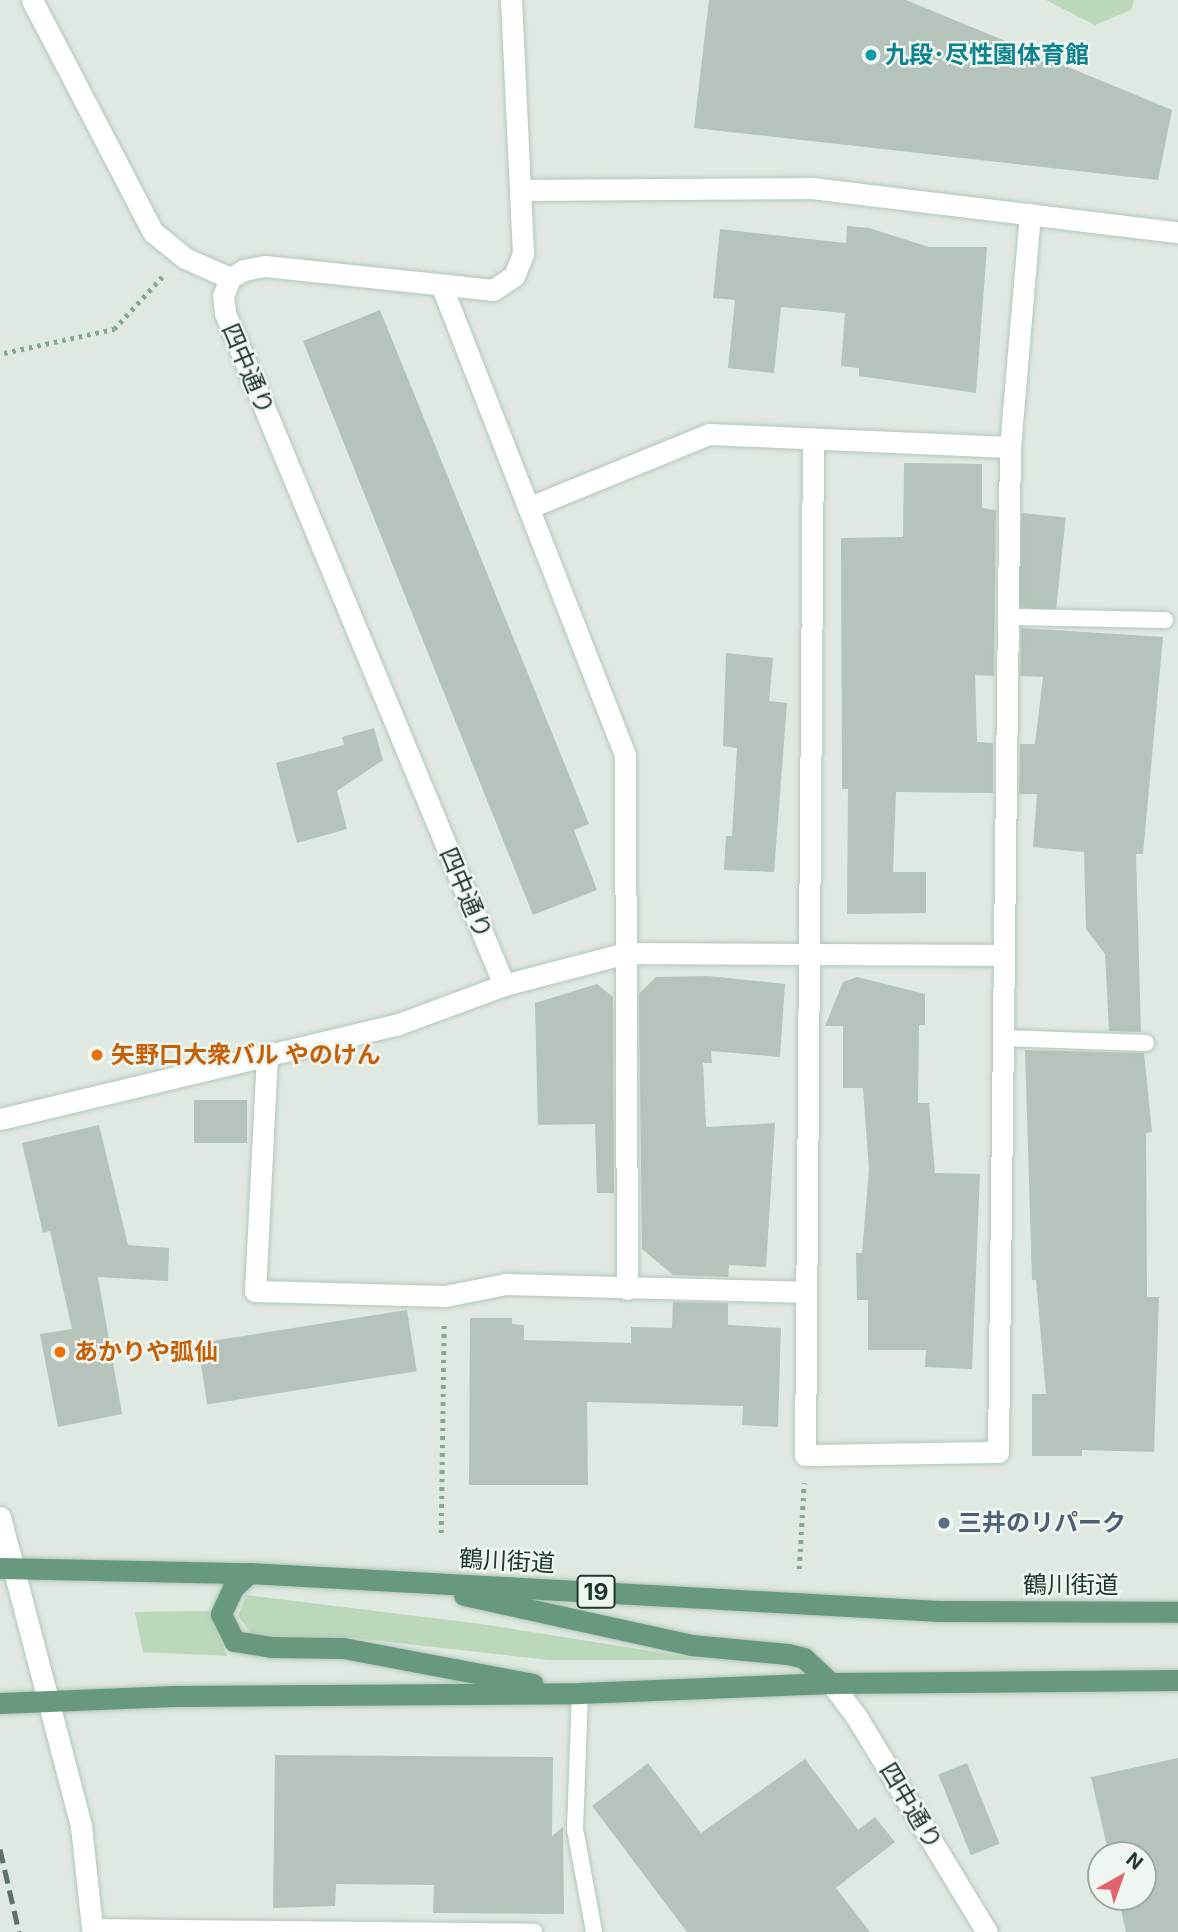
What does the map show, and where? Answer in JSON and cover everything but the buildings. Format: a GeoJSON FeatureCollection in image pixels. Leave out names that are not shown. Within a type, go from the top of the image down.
{"type":"FeatureCollection","features":[{"type":"Feature","properties":{"kind":"main road","name":"鶴川街道"},"geometry":{"type":"LineString","coordinates":[[7,1568],[249,1573],[939,1611],[1178,1612]]}},
{"type":"Feature","properties":{"kind":"main road"},"geometry":{"type":"LineString","coordinates":[[249,1573],[233,1588],[221,1614],[234,1641],[246,1646],[343,1648],[580,1693]]}},
{"type":"Feature","properties":{"kind":"main road","name":"19"},"geometry":{"type":"LineString","coordinates":[[404,1581],[691,1645],[788,1654],[804,1658],[831,1683]]}},
{"type":"Feature","properties":{"kind":"main road"},"geometry":{"type":"LineString","coordinates":[[0,1703],[580,1693],[831,1683],[1178,1680]]}},
{"type":"Feature","properties":{"kind":"street"},"geometry":{"type":"LineString","coordinates":[[32,0],[153,232],[167,246],[230,278],[244,270],[265,266],[442,287],[493,290],[514,275],[523,254],[510,0]]}},
{"type":"Feature","properties":{"kind":"street"},"geometry":{"type":"LineString","coordinates":[[521,190],[802,187],[1178,232]]}},
{"type":"Feature","properties":{"kind":"street"},"geometry":{"type":"LineString","coordinates":[[813,440],[803,1292],[806,1455],[998,1452],[1010,447],[1030,214]]}},
{"type":"Feature","properties":{"kind":"street","name":"四中通り"},"geometry":{"type":"LineString","coordinates":[[230,278],[223,296],[225,313],[504,985]]}},
{"type":"Feature","properties":{"kind":"street"},"geometry":{"type":"LineString","coordinates":[[442,287],[625,755],[627,1289]]}},
{"type":"Feature","properties":{"kind":"street"},"geometry":{"type":"LineString","coordinates":[[530,507],[709,434],[1010,447]]}},
{"type":"Feature","properties":{"kind":"street"},"geometry":{"type":"LineString","coordinates":[[0,1119],[396,1025],[504,985],[626,953],[808,951],[1004,955]]}},
{"type":"Feature","properties":{"kind":"street"},"geometry":{"type":"LineString","coordinates":[[267,1055],[255,1291],[445,1296],[506,1284],[803,1292]]}},
{"type":"Feature","properties":{"kind":"street"},"geometry":{"type":"LineString","coordinates":[[0,1517],[7,1568],[50,1701],[81,1826],[92,1929]]}},
{"type":"Feature","properties":{"kind":"street","name":"四中通り"},"geometry":{"type":"LineString","coordinates":[[831,1683],[856,1716],[987,1932]]}},
{"type":"Feature","properties":{"kind":"lane"},"geometry":{"type":"LineString","coordinates":[[1010,617],[1165,620]]}},
{"type":"Feature","properties":{"kind":"lane"},"geometry":{"type":"LineString","coordinates":[[1002,1038],[1146,1043]]}},
{"type":"Feature","properties":{"kind":"lane"},"geometry":{"type":"LineString","coordinates":[[580,1693],[575,1829],[594,1932]]}},
{"type":"Feature","properties":{"kind":"lane"},"geometry":{"type":"LineString","coordinates":[[92,1929],[534,1932]]}},
{"type":"Feature","properties":{"kind":"path"},"geometry":{"type":"LineString","coordinates":[[4,353],[114,328],[162,281],[167,246]]}},
{"type":"Feature","properties":{"kind":"path"},"geometry":{"type":"LineString","coordinates":[[441,1533],[445,1296]]}},
{"type":"Feature","properties":{"kind":"path"},"geometry":{"type":"LineString","coordinates":[[799,1569],[806,1455]]}},
{"type":"Feature","properties":{"kind":"green space"},"geometry":{"type":"Polygon","coordinates":[[[1046,0],[1134,0],[1131,10],[1095,25],[1046,0]]]}},
{"type":"Feature","properties":{"kind":"green space"},"geometry":{"type":"Polygon","coordinates":[[[246,1595],[481,1624],[707,1660],[549,1660],[345,1637],[254,1637],[238,1616],[246,1595]]]}},
{"type":"Feature","properties":{"kind":"green space"},"geometry":{"type":"Polygon","coordinates":[[[209,1611],[227,1656],[143,1652],[135,1612],[209,1611]]]}},
{"type":"Feature","properties":{"kind":"railway"},"geometry":{"type":"LineString","coordinates":[[0,1849],[19,1932]]}},
{"type":"Feature","properties":{"kind":"place","name":"九段･尽性園体育館"},"geometry":{"type":"Point","coordinates":[871,55]}},
{"type":"Feature","properties":{"kind":"place","name":"矢野口大衆バル やのけん"},"geometry":{"type":"Point","coordinates":[97,1055]}},
{"type":"Feature","properties":{"kind":"place","name":"あかりや弧仙"},"geometry":{"type":"Point","coordinates":[60,1352]}},
{"type":"Feature","properties":{"kind":"place","name":"三井のリパーク"},"geometry":{"type":"Point","coordinates":[944,1523]}}]}
